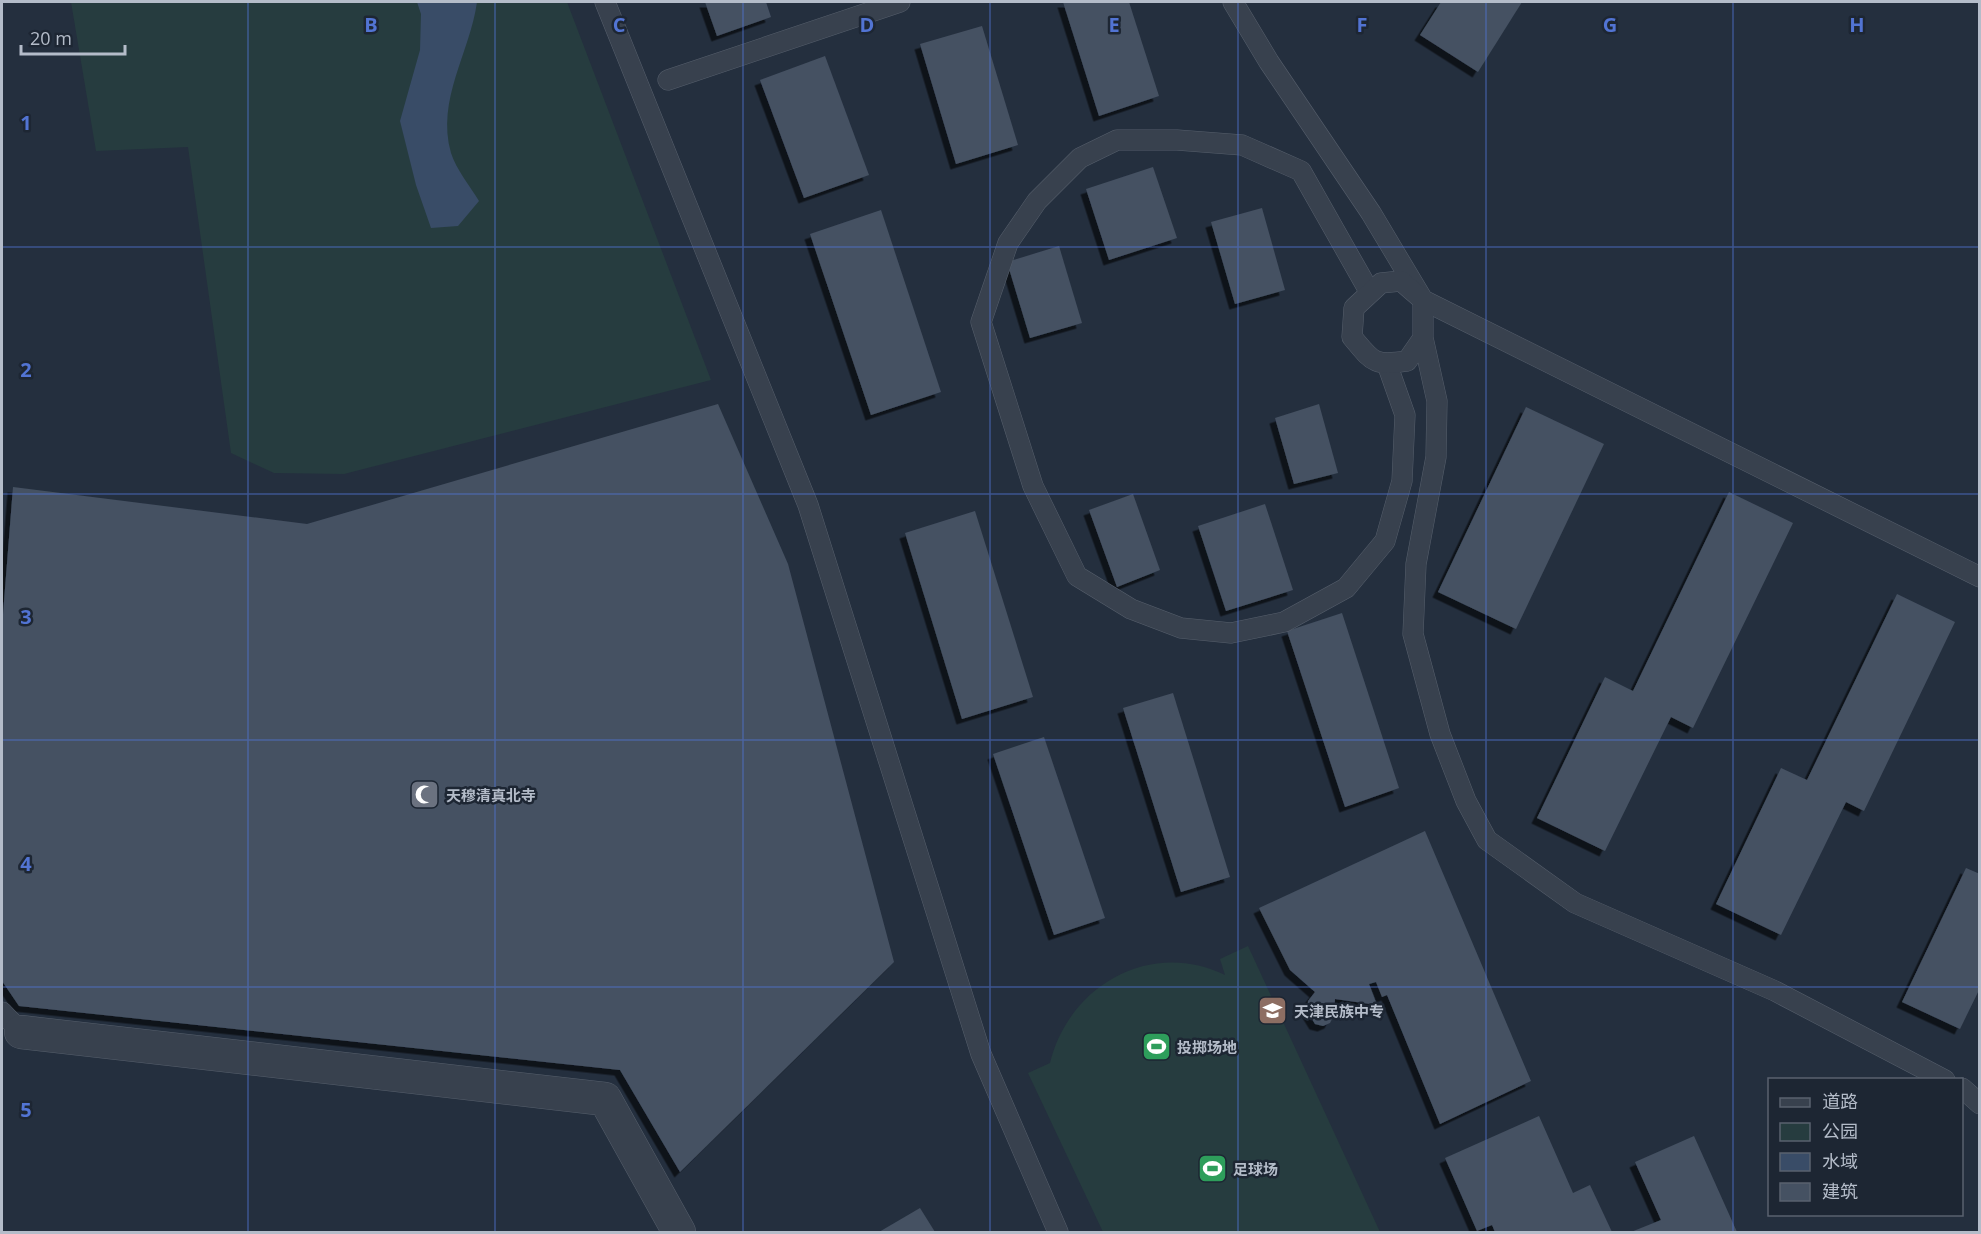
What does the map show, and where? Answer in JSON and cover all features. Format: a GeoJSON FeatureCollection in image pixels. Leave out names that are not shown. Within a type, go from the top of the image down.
{"type":"FeatureCollection","features":[{"type":"Feature","properties":{"kind":"street"},"geometry":{"type":"LineString","coordinates":[[11,1022],[605,1099],[679,1233]]}},
{"type":"Feature","properties":{"kind":"lane"},"geometry":{"type":"LineString","coordinates":[[605,2],[808,505],[981,1054],[1058,1233]]}},
{"type":"Feature","properties":{"kind":"lane"},"geometry":{"type":"LineString","coordinates":[[668,80],[900,2]]}},
{"type":"Feature","properties":{"kind":"lane"},"geometry":{"type":"LineString","coordinates":[[1233,2],[1269,62],[1371,213],[1423,300],[1423,338],[1437,401],[1436,457],[1416,564],[1413,634],[1440,734],[1466,801],[1487,840],[1575,903],[1776,991],[1941,1078]]}},
{"type":"Feature","properties":{"kind":"lane"},"geometry":{"type":"LineString","coordinates":[[1369,291],[1301,171],[1242,146],[1177,140],[1117,140],[1080,158],[1037,201],[1008,243],[981,322],[1033,486],[1077,576],[1131,609],[1181,628],[1231,633],[1284,622],[1346,588],[1385,541],[1402,481],[1405,415],[1388,364]]}},
{"type":"Feature","properties":{"kind":"lane"},"geometry":{"type":"LineString","coordinates":[[1423,338],[1407,361],[1388,364],[1372,360],[1352,337],[1354,308],[1369,291],[1381,283],[1401,281],[1423,300],[1980,577]]}},
{"type":"Feature","properties":{"kind":"lane"},"geometry":{"type":"LineString","coordinates":[[1963,1089],[1980,1104]]}},
{"type":"Feature","properties":{"kind":"green space"},"geometry":{"type":"Polygon","coordinates":[[[71,2],[567,2],[711,380],[344,474],[274,473],[231,453],[188,147],[96,151],[71,2]]]}},
{"type":"Feature","properties":{"kind":"green space"},"geometry":{"type":"Polygon","coordinates":[[[1248,946],[1380,1232],[1103,1232],[1028,1073],[1050,1063],[1060,1035],[1075,1011],[1094,991],[1117,976],[1142,966],[1169,963],[1197,965],[1225,975],[1220,959],[1248,946]]]}},
{"type":"Feature","properties":{"kind":"water"},"geometry":{"type":"Polygon","coordinates":[[[417,2],[477,2],[451,95],[448,114],[448,133],[453,159],[479,201],[458,226],[431,228],[416,185],[400,121],[420,50],[421,14],[417,2]]]}},
{"type":"Feature","properties":{"kind":"building"},"geometry":{"type":"Polygon","coordinates":[[[705,2],[766,2],[771,17],[717,36],[705,2]]]}},
{"type":"Feature","properties":{"kind":"building"},"geometry":{"type":"Polygon","coordinates":[[[1063,2],[1129,2],[1159,96],[1099,116],[1063,2]]]}},
{"type":"Feature","properties":{"kind":"building"},"geometry":{"type":"Polygon","coordinates":[[[1441,2],[1522,2],[1478,72],[1420,35],[1441,2]]]}},
{"type":"Feature","properties":{"kind":"building"},"geometry":{"type":"Polygon","coordinates":[[[982,26],[1018,145],[956,164],[920,44],[982,26]]]}},
{"type":"Feature","properties":{"kind":"building"},"geometry":{"type":"Polygon","coordinates":[[[825,56],[869,175],[804,198],[760,80],[825,56]]]}},
{"type":"Feature","properties":{"kind":"building"},"geometry":{"type":"Polygon","coordinates":[[[1153,167],[1177,238],[1109,260],[1086,189],[1153,167]]]}},
{"type":"Feature","properties":{"kind":"building"},"geometry":{"type":"Polygon","coordinates":[[[1262,208],[1285,290],[1235,304],[1211,222],[1262,208]]]}},
{"type":"Feature","properties":{"kind":"building"},"geometry":{"type":"Polygon","coordinates":[[[881,210],[941,392],[871,415],[810,234],[881,210]]]}},
{"type":"Feature","properties":{"kind":"building"},"geometry":{"type":"Polygon","coordinates":[[[1059,246],[1082,323],[1030,338],[1007,262],[1059,246]]]}},
{"type":"Feature","properties":{"kind":"building","name":"天穆清真北寺"},"geometry":{"type":"Polygon","coordinates":[[[718,404],[788,564],[894,962],[680,1172],[620,1070],[19,1006],[2,981],[2,627],[13,487],[307,524],[718,404]]]}},
{"type":"Feature","properties":{"kind":"building"},"geometry":{"type":"Polygon","coordinates":[[[1319,404],[1338,473],[1294,484],[1275,418],[1319,404]]]}},
{"type":"Feature","properties":{"kind":"building"},"geometry":{"type":"Polygon","coordinates":[[[1526,407],[1604,444],[1516,629],[1438,592],[1526,407]]]}},
{"type":"Feature","properties":{"kind":"building"},"geometry":{"type":"Polygon","coordinates":[[[1729,492],[1793,523],[1693,728],[1671,717],[1605,851],[1537,818],[1605,677],[1633,691],[1729,492]]]}},
{"type":"Feature","properties":{"kind":"building"},"geometry":{"type":"Polygon","coordinates":[[[1133,494],[1160,570],[1117,587],[1089,510],[1133,494]]]}},
{"type":"Feature","properties":{"kind":"building"},"geometry":{"type":"Polygon","coordinates":[[[1265,504],[1293,590],[1226,611],[1198,526],[1265,504]]]}},
{"type":"Feature","properties":{"kind":"building"},"geometry":{"type":"Polygon","coordinates":[[[975,511],[1033,697],[962,719],[905,533],[975,511]]]}},
{"type":"Feature","properties":{"kind":"building"},"geometry":{"type":"Polygon","coordinates":[[[1897,594],[1955,622],[1864,811],[1846,802],[1781,935],[1716,904],[1781,768],[1807,780],[1897,594]]]}},
{"type":"Feature","properties":{"kind":"building"},"geometry":{"type":"Polygon","coordinates":[[[1342,613],[1399,788],[1345,807],[1287,631],[1342,613]]]}},
{"type":"Feature","properties":{"kind":"building"},"geometry":{"type":"Polygon","coordinates":[[[1173,693],[1230,877],[1181,892],[1123,708],[1173,693]]]}},
{"type":"Feature","properties":{"kind":"building"},"geometry":{"type":"Polygon","coordinates":[[[1044,737],[1105,918],[1054,935],[993,754],[1044,737]]]}},
{"type":"Feature","properties":{"kind":"building"},"geometry":{"type":"Polygon","coordinates":[[[1425,831],[1531,1081],[1440,1124],[1387,995],[1382,997],[1376,982],[1369,984],[1377,1005],[1335,999],[1334,1015],[1330,1023],[1323,1026],[1315,1024],[1307,1011],[1308,1001],[1315,992],[1290,970],[1259,908],[1425,831]]]}},
{"type":"Feature","properties":{"kind":"building"},"geometry":{"type":"Polygon","coordinates":[[[1966,868],[1980,874],[1980,988],[1960,1029],[1902,1002],[1966,868]]]}},
{"type":"Feature","properties":{"kind":"building"},"geometry":{"type":"Polygon","coordinates":[[[1539,1116],[1573,1193],[1590,1185],[1612,1232],[1495,1232],[1492,1225],[1477,1231],[1445,1158],[1539,1116]]]}},
{"type":"Feature","properties":{"kind":"building"},"geometry":{"type":"Polygon","coordinates":[[[1694,1136],[1737,1232],[1631,1232],[1661,1220],[1635,1162],[1694,1136]]]}},
{"type":"Feature","properties":{"kind":"building"},"geometry":{"type":"Polygon","coordinates":[[[920,1208],[935,1232],[879,1232],[920,1208]]]}},
{"type":"Feature","properties":{"kind":"place","name":"天穆清真北寺"},"geometry":{"type":"Point","coordinates":[425,795]}},
{"type":"Feature","properties":{"kind":"place","name":"天津民族中专"},"geometry":{"type":"Point","coordinates":[1273,1011]}},
{"type":"Feature","properties":{"kind":"place","name":"投掷场地"},"geometry":{"type":"Point","coordinates":[1156,1047]}},
{"type":"Feature","properties":{"kind":"place","name":"足球场"},"geometry":{"type":"Point","coordinates":[1212,1169]}}]}
